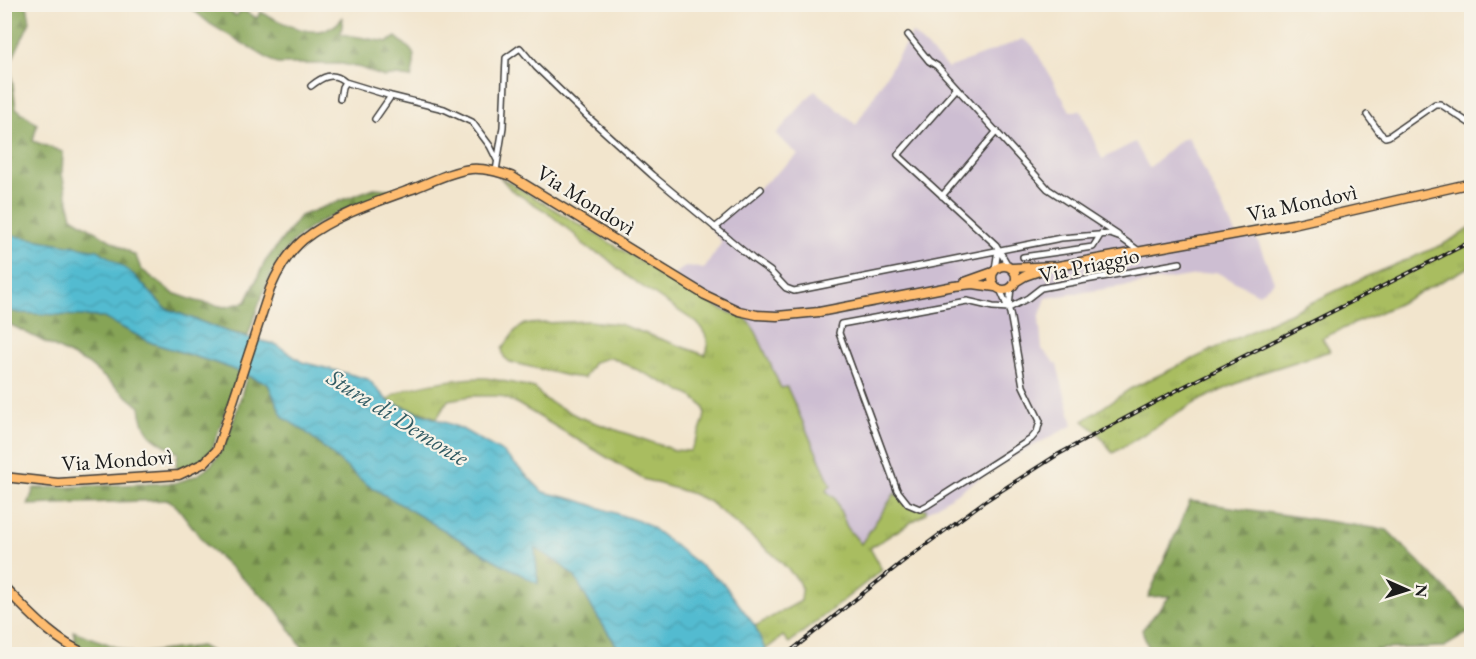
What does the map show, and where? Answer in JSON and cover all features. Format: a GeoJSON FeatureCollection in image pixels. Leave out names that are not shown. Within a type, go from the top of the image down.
{"type":"FeatureCollection","features":[{"type":"Feature","properties":{"kind":"main road","name":"Via Mondovì"},"geometry":{"type":"LineString","coordinates":[[4,477],[58,483],[179,475],[204,463],[217,450],[270,289],[281,266],[303,241],[329,223],[377,202],[448,175],[473,169],[496,171],[525,183],[705,295],[739,311],[757,315],[798,316],[954,286],[973,284],[998,288]]}},
{"type":"Feature","properties":{"kind":"main road","name":"Via Mondovì"},"geometry":{"type":"LineString","coordinates":[[1013,284],[1025,276],[1058,266],[1303,222],[1472,183]]}},
{"type":"Feature","properties":{"kind":"main road"},"geometry":{"type":"LineString","coordinates":[[1002,266],[1010,268],[1015,274],[1013,284],[1006,290],[998,288],[992,280],[994,271],[1002,266]]}},
{"type":"Feature","properties":{"kind":"main road","name":"Via Mondovì"},"geometry":{"type":"LineString","coordinates":[[1010,268],[1058,266]]}},
{"type":"Feature","properties":{"kind":"main road","name":"Via Mondovì"},"geometry":{"type":"LineString","coordinates":[[954,286],[994,271]]}},
{"type":"Feature","properties":{"kind":"main road"},"geometry":{"type":"LineString","coordinates":[[4,587],[50,633],[69,647],[86,654]]}},
{"type":"Feature","properties":{"kind":"street"},"geometry":{"type":"LineString","coordinates":[[908,35],[929,61],[937,66],[1048,189],[1139,251]]}},
{"type":"Feature","properties":{"kind":"street"},"geometry":{"type":"LineString","coordinates":[[496,171],[503,127],[506,58],[520,48],[588,117],[715,228],[770,271],[789,290],[811,288],[1061,238],[1101,234],[1121,237]]}},
{"type":"Feature","properties":{"kind":"street"},"geometry":{"type":"LineString","coordinates":[[311,86],[321,77],[332,75],[340,77],[345,82],[391,96],[434,106],[472,122],[498,161]]}},
{"type":"Feature","properties":{"kind":"street"},"geometry":{"type":"LineString","coordinates":[[340,99],[345,82]]}},
{"type":"Feature","properties":{"kind":"street"},"geometry":{"type":"LineString","coordinates":[[957,88],[898,156],[996,245],[1010,268]]}},
{"type":"Feature","properties":{"kind":"street"},"geometry":{"type":"LineString","coordinates":[[375,119],[391,96]]}},
{"type":"Feature","properties":{"kind":"street"},"geometry":{"type":"LineString","coordinates":[[1367,115],[1380,134],[1385,137],[1435,104],[1440,104],[1472,125]]}},
{"type":"Feature","properties":{"kind":"street"},"geometry":{"type":"LineString","coordinates":[[942,196],[997,131]]}},
{"type":"Feature","properties":{"kind":"street"},"geometry":{"type":"LineString","coordinates":[[715,228],[761,189]]}},
{"type":"Feature","properties":{"kind":"street"},"geometry":{"type":"LineString","coordinates":[[1023,257],[1093,247],[1101,234]]}},
{"type":"Feature","properties":{"kind":"street"},"geometry":{"type":"LineString","coordinates":[[994,271],[998,250]]}},
{"type":"Feature","properties":{"kind":"street","name":"Via Priaggio"},"geometry":{"type":"LineString","coordinates":[[1009,308],[1041,288],[1180,263]]}},
{"type":"Feature","properties":{"kind":"street"},"geometry":{"type":"LineString","coordinates":[[1009,308],[1013,284]]}},
{"type":"Feature","properties":{"kind":"street"},"geometry":{"type":"LineString","coordinates":[[998,288],[1009,308],[1023,386],[1040,421],[1037,432],[1031,439],[928,505],[920,509],[908,504],[897,490],[843,346],[839,327],[841,324],[967,301],[993,308],[1009,308]]}},
{"type":"Feature","properties":{"kind":"shaded area"},"geometry":{"type":"Polygon","coordinates":[[[912,33],[948,68],[1023,39],[1033,46],[1070,111],[1081,111],[1102,159],[1135,142],[1149,168],[1180,140],[1188,137],[1237,237],[1256,237],[1274,281],[1259,294],[1216,272],[1046,298],[1039,318],[1042,349],[1057,365],[1073,425],[1020,453],[870,548],[861,544],[847,527],[835,498],[826,491],[831,484],[787,387],[781,389],[756,333],[747,319],[721,309],[671,278],[687,266],[704,269],[722,242],[710,229],[798,155],[776,134],[815,90],[856,125],[912,33]]]}},
{"type":"Feature","properties":{"kind":"green space"},"geometry":{"type":"Polygon","coordinates":[[[5,5],[27,5],[30,22],[10,64],[16,108],[37,124],[33,141],[63,152],[62,174],[72,217],[136,256],[141,269],[173,293],[225,307],[246,302],[265,262],[300,216],[374,188],[398,190],[333,215],[303,233],[290,245],[270,278],[248,336],[228,332],[165,308],[133,274],[31,240],[5,234],[5,5]]]}},
{"type":"Feature","properties":{"kind":"green space"},"geometry":{"type":"Polygon","coordinates":[[[187,5],[218,5],[236,16],[242,10],[257,18],[261,12],[292,27],[315,31],[325,30],[335,25],[343,17],[341,34],[388,42],[396,37],[407,46],[414,58],[411,78],[398,75],[384,77],[342,64],[277,64],[210,24],[187,5]]]}},
{"type":"Feature","properties":{"kind":"green space"},"geometry":{"type":"Polygon","coordinates":[[[500,177],[721,309],[747,319],[756,332],[781,388],[787,387],[831,485],[826,491],[835,498],[847,527],[861,544],[895,493],[908,507],[926,509],[926,513],[870,548],[882,570],[789,643],[783,636],[765,650],[755,626],[801,601],[802,590],[797,579],[776,557],[708,501],[690,493],[643,479],[518,404],[500,396],[472,396],[448,400],[437,418],[388,401],[394,395],[417,386],[485,378],[535,388],[544,399],[579,417],[674,450],[690,451],[695,442],[704,418],[704,408],[693,397],[611,357],[594,362],[584,378],[510,362],[504,357],[502,349],[516,330],[525,324],[588,321],[619,324],[705,355],[708,342],[697,323],[628,277],[604,256],[588,249],[547,212],[511,190],[500,177]]]}},
{"type":"Feature","properties":{"kind":"green space"},"geometry":{"type":"Polygon","coordinates":[[[1471,228],[1471,266],[1396,305],[1322,338],[1330,351],[1260,373],[1198,401],[1113,453],[1097,432],[1083,421],[1130,389],[1363,278],[1442,245],[1471,228]]]}},
{"type":"Feature","properties":{"kind":"green space"},"geometry":{"type":"Polygon","coordinates":[[[4,310],[102,317],[152,343],[239,372],[212,450],[194,466],[178,470],[176,466],[178,453],[147,431],[140,407],[88,364],[5,322],[4,310]]]}},
{"type":"Feature","properties":{"kind":"green space"},"geometry":{"type":"Polygon","coordinates":[[[247,376],[268,384],[283,417],[307,433],[366,484],[538,583],[535,547],[559,563],[575,577],[621,652],[627,654],[307,654],[275,608],[207,546],[178,508],[169,500],[28,505],[34,488],[174,483],[202,472],[213,462],[226,440],[247,376]]]}},
{"type":"Feature","properties":{"kind":"green space"},"geometry":{"type":"Polygon","coordinates":[[[1190,501],[1387,530],[1471,614],[1471,631],[1444,647],[1383,649],[1365,654],[1150,653],[1142,630],[1170,596],[1148,597],[1190,501]]]}},
{"type":"Feature","properties":{"kind":"green space"},"geometry":{"type":"Polygon","coordinates":[[[73,631],[135,654],[94,654],[76,646],[73,631]]]}},
{"type":"Feature","properties":{"kind":"green space"},"geometry":{"type":"Polygon","coordinates":[[[201,646],[216,654],[135,654],[201,646]]]}},
{"type":"Feature","properties":{"kind":"water","name":"Stura di Demonte"},"geometry":{"type":"Polygon","coordinates":[[[4,234],[98,250],[133,274],[165,308],[228,332],[277,345],[302,362],[368,379],[388,401],[460,428],[504,453],[543,492],[577,500],[647,524],[724,584],[755,626],[767,654],[627,654],[621,652],[575,577],[559,563],[535,548],[538,584],[366,484],[307,433],[283,417],[268,384],[222,365],[152,343],[102,317],[19,313],[5,310],[4,234]]]}},
{"type":"Feature","properties":{"kind":"railway"},"geometry":{"type":"LineString","coordinates":[[787,654],[901,563],[985,501],[1057,455],[1183,387],[1472,241]]}}]}
